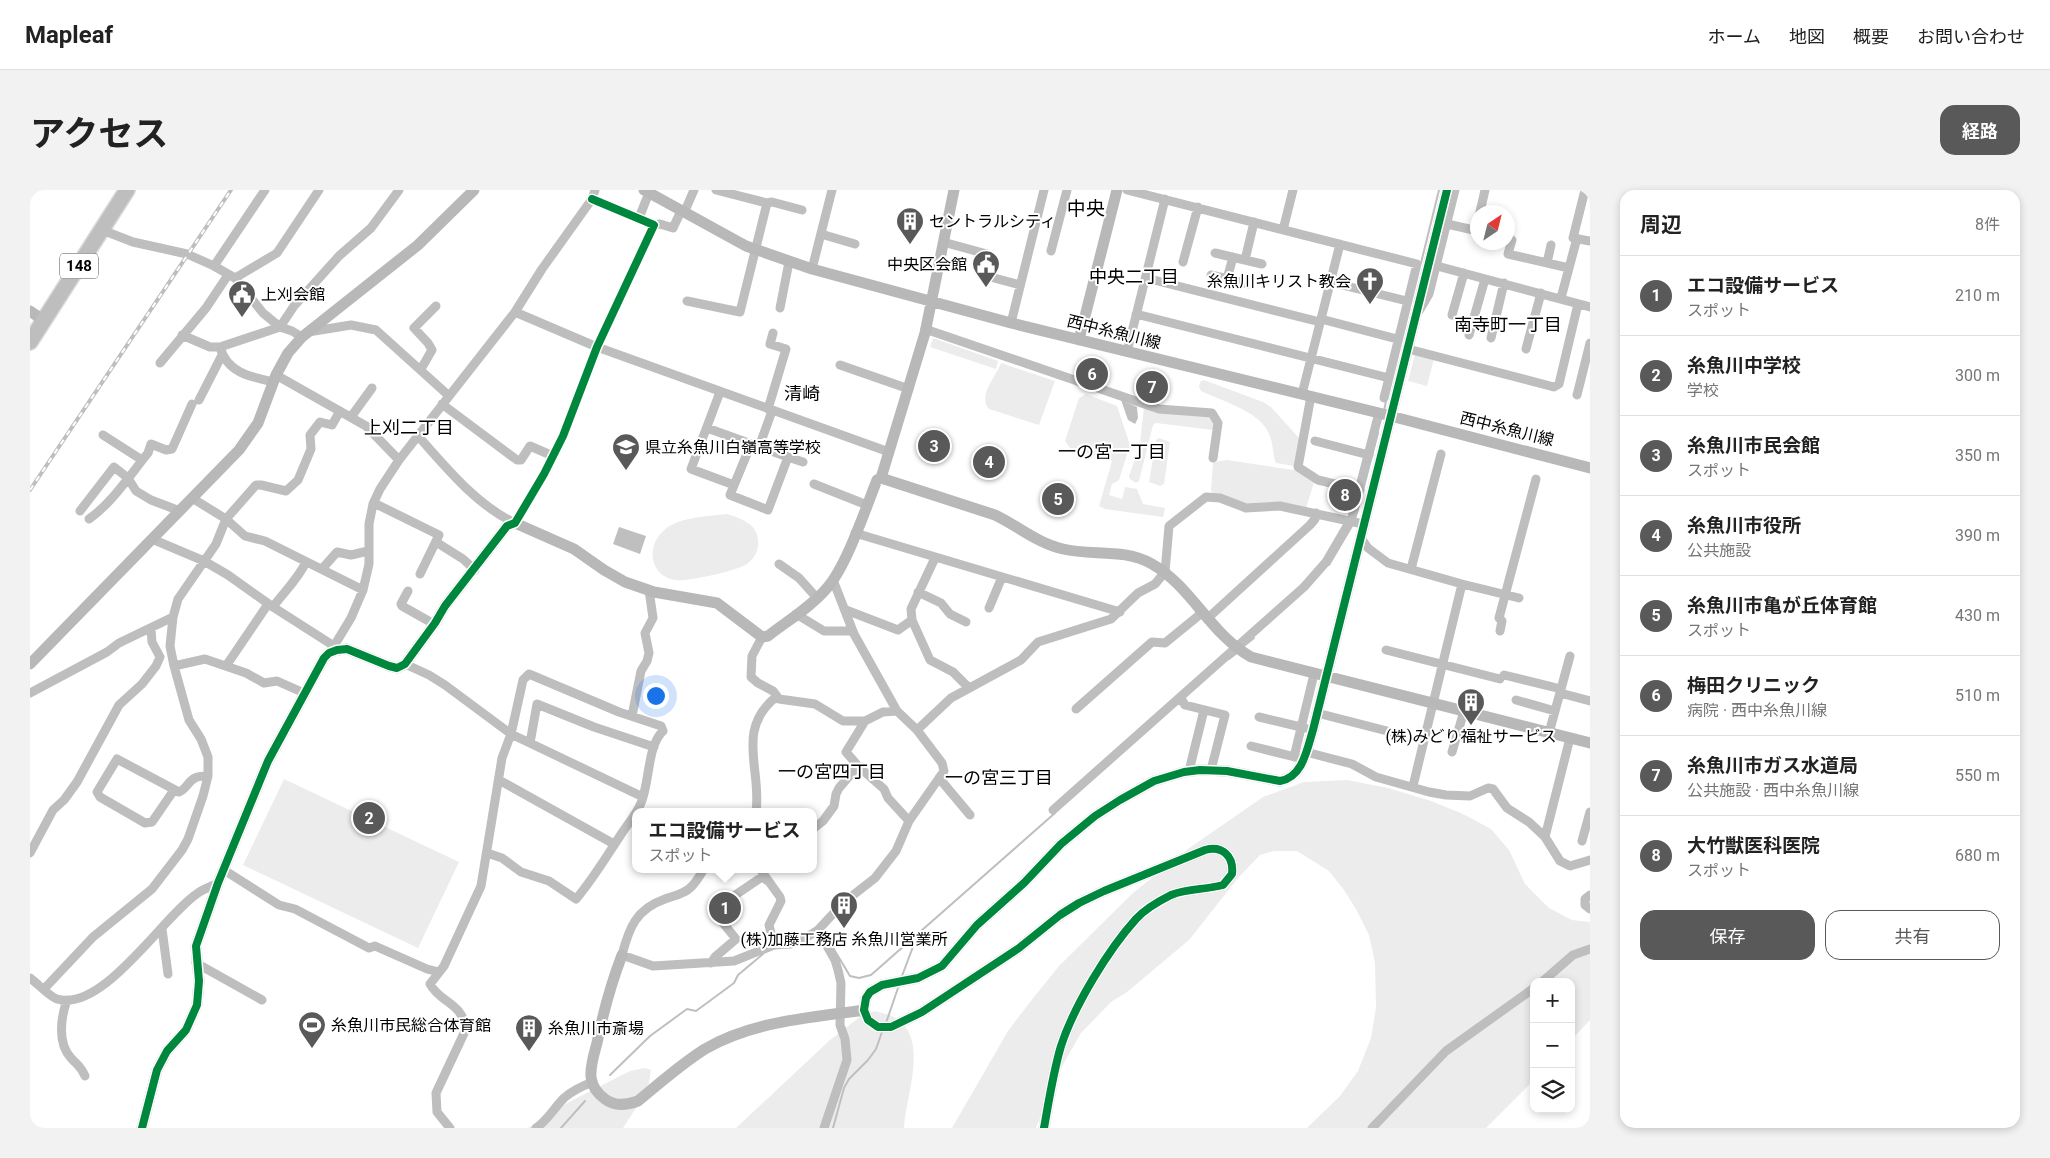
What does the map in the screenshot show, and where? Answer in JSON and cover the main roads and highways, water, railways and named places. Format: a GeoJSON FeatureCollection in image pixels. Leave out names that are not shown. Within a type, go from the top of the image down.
{"type":"FeatureCollection","features":[{"type":"Feature","properties":{"kind":"highway","name":"148"},"geometry":{"type":"LineString","coordinates":[[30,342],[127,190]]}},
{"type":"Feature","properties":{"kind":"waterway"},"geometry":{"type":"LineString","coordinates":[[1421,263],[1439,190]]}},
{"type":"Feature","properties":{"kind":"waterway"},"geometry":{"type":"LineString","coordinates":[[1384,411],[1386,401]]}},
{"type":"Feature","properties":{"kind":"waterway"},"geometry":{"type":"LineString","coordinates":[[1357,513],[1378,433]]}},
{"type":"Feature","properties":{"kind":"waterway"},"geometry":{"type":"LineString","coordinates":[[1329,565],[1352,526]]}},
{"type":"Feature","properties":{"kind":"waterway"},"geometry":{"type":"LineString","coordinates":[[1244,646],[1254,638]]}},
{"type":"Feature","properties":{"kind":"waterway"},"geometry":{"type":"LineString","coordinates":[[1229,659],[1237,653]]}},
{"type":"Feature","properties":{"kind":"waterway"},"geometry":{"type":"LineString","coordinates":[[832,946],[850,976],[859,978],[871,975],[1055,813]]}},
{"type":"Feature","properties":{"kind":"waterway"},"geometry":{"type":"LineString","coordinates":[[902,976],[917,936]]}},
{"type":"Feature","properties":{"kind":"waterway"},"geometry":{"type":"LineString","coordinates":[[610,1075],[650,1036],[687,1009],[696,1011],[734,983],[738,975],[763,954]]}},
{"type":"Feature","properties":{"kind":"waterway"},"geometry":{"type":"LineString","coordinates":[[886,1023],[899,985]]}},
{"type":"Feature","properties":{"kind":"waterway"},"geometry":{"type":"LineString","coordinates":[[833,1128],[844,1088],[849,1079],[876,1049],[882,1032]]}},
{"type":"Feature","properties":{"kind":"waterway"},"geometry":{"type":"LineString","coordinates":[[561,1128],[585,1101]]}},
{"type":"Feature","properties":{"kind":"railway"},"geometry":{"type":"LineString","coordinates":[[30,490],[231,190]]}},
{"type":"Feature","properties":{"kind":"place","name":"セントラルシティ"},"geometry":{"type":"Point","coordinates":[910,245]}},
{"type":"Feature","properties":{"kind":"place","name":"中央区会館"},"geometry":{"type":"Point","coordinates":[986,288]}},
{"type":"Feature","properties":{"kind":"place","name":"糸魚川キリスト教会"},"geometry":{"type":"Point","coordinates":[1370,305]}},
{"type":"Feature","properties":{"kind":"place","name":"上刈会館"},"geometry":{"type":"Point","coordinates":[242,318]}},
{"type":"Feature","properties":{"kind":"place","name":"梅田クリニック"},"geometry":{"type":"Point","coordinates":[1092,374]}},
{"type":"Feature","properties":{"kind":"place","name":"糸魚川市ガス水道局"},"geometry":{"type":"Point","coordinates":[1152,387]}},
{"type":"Feature","properties":{"kind":"place","name":"糸魚川市民会館"},"geometry":{"type":"Point","coordinates":[934,446]}},
{"type":"Feature","properties":{"kind":"place","name":"糸魚川市役所"},"geometry":{"type":"Point","coordinates":[989,462]}},
{"type":"Feature","properties":{"kind":"place","name":"県立糸魚川白嶺高等学校"},"geometry":{"type":"Point","coordinates":[626,471]}},
{"type":"Feature","properties":{"kind":"place","name":"大竹獣医科医院"},"geometry":{"type":"Point","coordinates":[1345,495]}},
{"type":"Feature","properties":{"kind":"place","name":"糸魚川市亀が丘体育館"},"geometry":{"type":"Point","coordinates":[1058,499]}},
{"type":"Feature","properties":{"kind":"place","name":"(株)みどり福祉サービス"},"geometry":{"type":"Point","coordinates":[1471,726]}},
{"type":"Feature","properties":{"kind":"place","name":"糸魚川中学校"},"geometry":{"type":"Point","coordinates":[369,818]}},
{"type":"Feature","properties":{"kind":"place","name":"エコ設備サービス"},"geometry":{"type":"Point","coordinates":[725,908]}},
{"type":"Feature","properties":{"kind":"place","name":"(株)加藤工務店 糸魚川営業所"},"geometry":{"type":"Point","coordinates":[844,929]}},
{"type":"Feature","properties":{"kind":"place","name":"糸魚川市民総合体育館"},"geometry":{"type":"Point","coordinates":[312,1049]}},
{"type":"Feature","properties":{"kind":"place","name":"糸魚川市斎場"},"geometry":{"type":"Point","coordinates":[529,1052]}},
{"type":"Feature","properties":{"kind":"district","name":"中央"},"geometry":{"type":"Point","coordinates":[1086,208]}},
{"type":"Feature","properties":{"kind":"district","name":"中央二丁目"},"geometry":{"type":"Point","coordinates":[1134,276]}},
{"type":"Feature","properties":{"kind":"district","name":"南寺町一丁目"},"geometry":{"type":"Point","coordinates":[1508,324]}},
{"type":"Feature","properties":{"kind":"district","name":"清崎"},"geometry":{"type":"Point","coordinates":[802,393]}},
{"type":"Feature","properties":{"kind":"district","name":"上刈二丁目"},"geometry":{"type":"Point","coordinates":[409,427]}},
{"type":"Feature","properties":{"kind":"district","name":"一の宮一丁目"},"geometry":{"type":"Point","coordinates":[1112,451]}},
{"type":"Feature","properties":{"kind":"district","name":"一の宮四丁目"},"geometry":{"type":"Point","coordinates":[832,771]}},
{"type":"Feature","properties":{"kind":"district","name":"一の宮三丁目"},"geometry":{"type":"Point","coordinates":[999,777]}}]}
